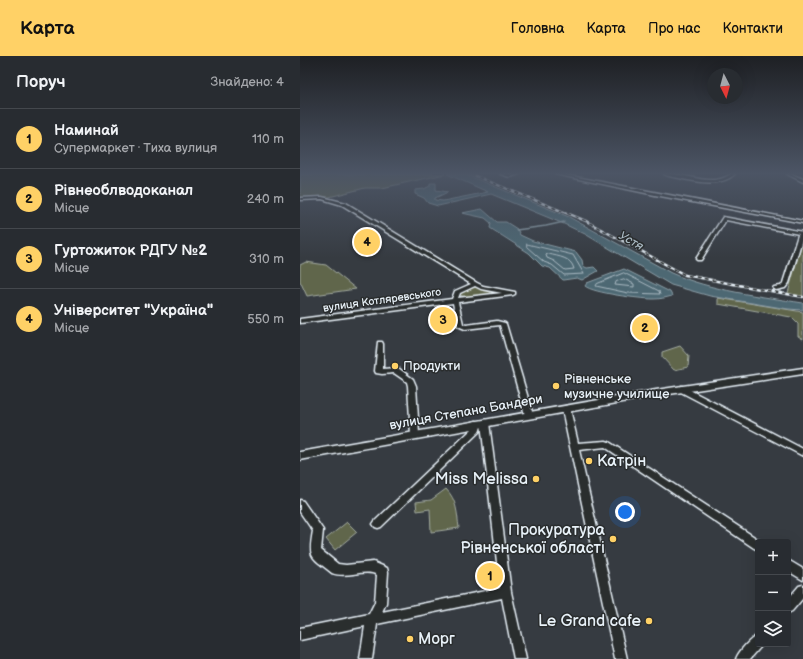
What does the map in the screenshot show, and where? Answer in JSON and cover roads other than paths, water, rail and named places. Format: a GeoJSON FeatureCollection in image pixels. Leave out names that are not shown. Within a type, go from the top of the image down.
{"type":"FeatureCollection","features":[{"type":"Feature","properties":{"kind":"main road","name":"вулиця Степана Бандери"},"geometry":{"type":"LineString","coordinates":[[300,456],[682,389],[803,371]]}},
{"type":"Feature","properties":{"kind":"street"},"geometry":{"type":"LineString","coordinates":[[337,202],[344,204],[475,284],[482,287],[513,293],[456,300],[462,326],[497,323],[504,324],[529,415]]}},
{"type":"Feature","properties":{"kind":"street"},"geometry":{"type":"LineString","coordinates":[[699,202],[803,222]]}},
{"type":"Feature","properties":{"kind":"street"},"geometry":{"type":"LineString","coordinates":[[699,259],[725,218],[803,233],[800,235],[786,283],[783,287],[776,288]]}},
{"type":"Feature","properties":{"kind":"street","name":"вулиця Котляревського"},"geometry":{"type":"LineString","coordinates":[[300,321],[456,300],[457,292],[475,284]]}},
{"type":"Feature","properties":{"kind":"street"},"geometry":{"type":"LineString","coordinates":[[380,344],[379,371],[396,370],[410,381],[412,386],[415,435]]}},
{"type":"Feature","properties":{"kind":"street"},"geometry":{"type":"LineString","coordinates":[[682,389],[803,453]]}},
{"type":"Feature","properties":{"kind":"street"},"geometry":{"type":"LineString","coordinates":[[566,409],[621,659]]}},
{"type":"Feature","properties":{"kind":"street"},"geometry":{"type":"LineString","coordinates":[[378,524],[476,430],[480,424]]}},
{"type":"Feature","properties":{"kind":"street"},"geometry":{"type":"LineString","coordinates":[[480,424],[506,592],[520,659]]}},
{"type":"Feature","properties":{"kind":"street"},"geometry":{"type":"LineString","coordinates":[[575,447],[606,444],[755,543]]}},
{"type":"Feature","properties":{"kind":"street"},"geometry":{"type":"LineString","coordinates":[[300,504],[318,530],[315,548],[316,553],[336,569],[346,570],[373,567],[383,572],[380,603],[372,620],[366,659]]}},
{"type":"Feature","properties":{"kind":"street"},"geometry":{"type":"LineString","coordinates":[[791,567],[803,575]]}},
{"type":"Feature","properties":{"kind":"street"},"geometry":{"type":"LineString","coordinates":[[791,604],[803,590]]}},
{"type":"Feature","properties":{"kind":"street"},"geometry":{"type":"LineString","coordinates":[[300,634],[506,592]]}},
{"type":"Feature","properties":{"kind":"street"},"geometry":{"type":"LineString","coordinates":[[742,659],[755,644]]}},
{"type":"Feature","properties":{"kind":"water"},"geometry":{"type":"Polygon","coordinates":[[[427,202],[455,202],[438,206],[427,202]]]}},
{"type":"Feature","properties":{"kind":"water"},"geometry":{"type":"Polygon","coordinates":[[[511,202],[533,202],[569,217],[671,273],[687,279],[719,289],[803,303],[803,310],[788,309],[710,296],[671,285],[585,234],[511,202]]]}},
{"type":"Feature","properties":{"kind":"water"},"geometry":{"type":"Polygon","coordinates":[[[482,209],[497,222],[506,222],[517,229],[520,235],[533,241],[576,252],[582,260],[583,266],[587,268],[594,267],[598,271],[582,280],[577,278],[563,280],[550,268],[542,266],[529,253],[490,228],[491,223],[485,218],[462,213],[482,209]]]}},
{"type":"Feature","properties":{"kind":"water"},"geometry":{"type":"Polygon","coordinates":[[[624,269],[670,292],[672,296],[656,299],[638,298],[597,291],[585,286],[587,283],[624,269]]]}},
{"type":"Feature","properties":{"kind":"waterway"},"geometry":{"type":"LineString","coordinates":[[516,230],[564,222]]}},
{"type":"Feature","properties":{"kind":"railway"},"geometry":{"type":"LineString","coordinates":[[540,202],[586,221],[685,275],[803,297]]}},
{"type":"Feature","properties":{"kind":"place","name":"Університет \"Україна\""},"geometry":{"type":"Point","coordinates":[367,242]}},
{"type":"Feature","properties":{"kind":"place","name":"Гуртожиток РДГУ №2"},"geometry":{"type":"Point","coordinates":[443,320]}},
{"type":"Feature","properties":{"kind":"place","name":"Рівнеоблводоканал"},"geometry":{"type":"Point","coordinates":[645,328]}},
{"type":"Feature","properties":{"kind":"place","name":"Продукти"},"geometry":{"type":"Point","coordinates":[395,366]}},
{"type":"Feature","properties":{"kind":"place","name":"Рівненське музичне училище"},"geometry":{"type":"Point","coordinates":[556,386]}},
{"type":"Feature","properties":{"kind":"place","name":"Катрін"},"geometry":{"type":"Point","coordinates":[589,461]}},
{"type":"Feature","properties":{"kind":"place","name":"Miss Melissa"},"geometry":{"type":"Point","coordinates":[536,479]}},
{"type":"Feature","properties":{"kind":"place","name":"Прокуратура Рівненської області"},"geometry":{"type":"Point","coordinates":[613,539]}},
{"type":"Feature","properties":{"kind":"place","name":"Наминай"},"geometry":{"type":"Point","coordinates":[490,576]}},
{"type":"Feature","properties":{"kind":"place","name":"Le Grand cafe"},"geometry":{"type":"Point","coordinates":[649,621]}},
{"type":"Feature","properties":{"kind":"place","name":"Морг"},"geometry":{"type":"Point","coordinates":[410,639]}},
{"type":"Feature","properties":{"kind":"water label","name":"Устя"},"geometry":{"type":"Point","coordinates":[631,241]}}]}
